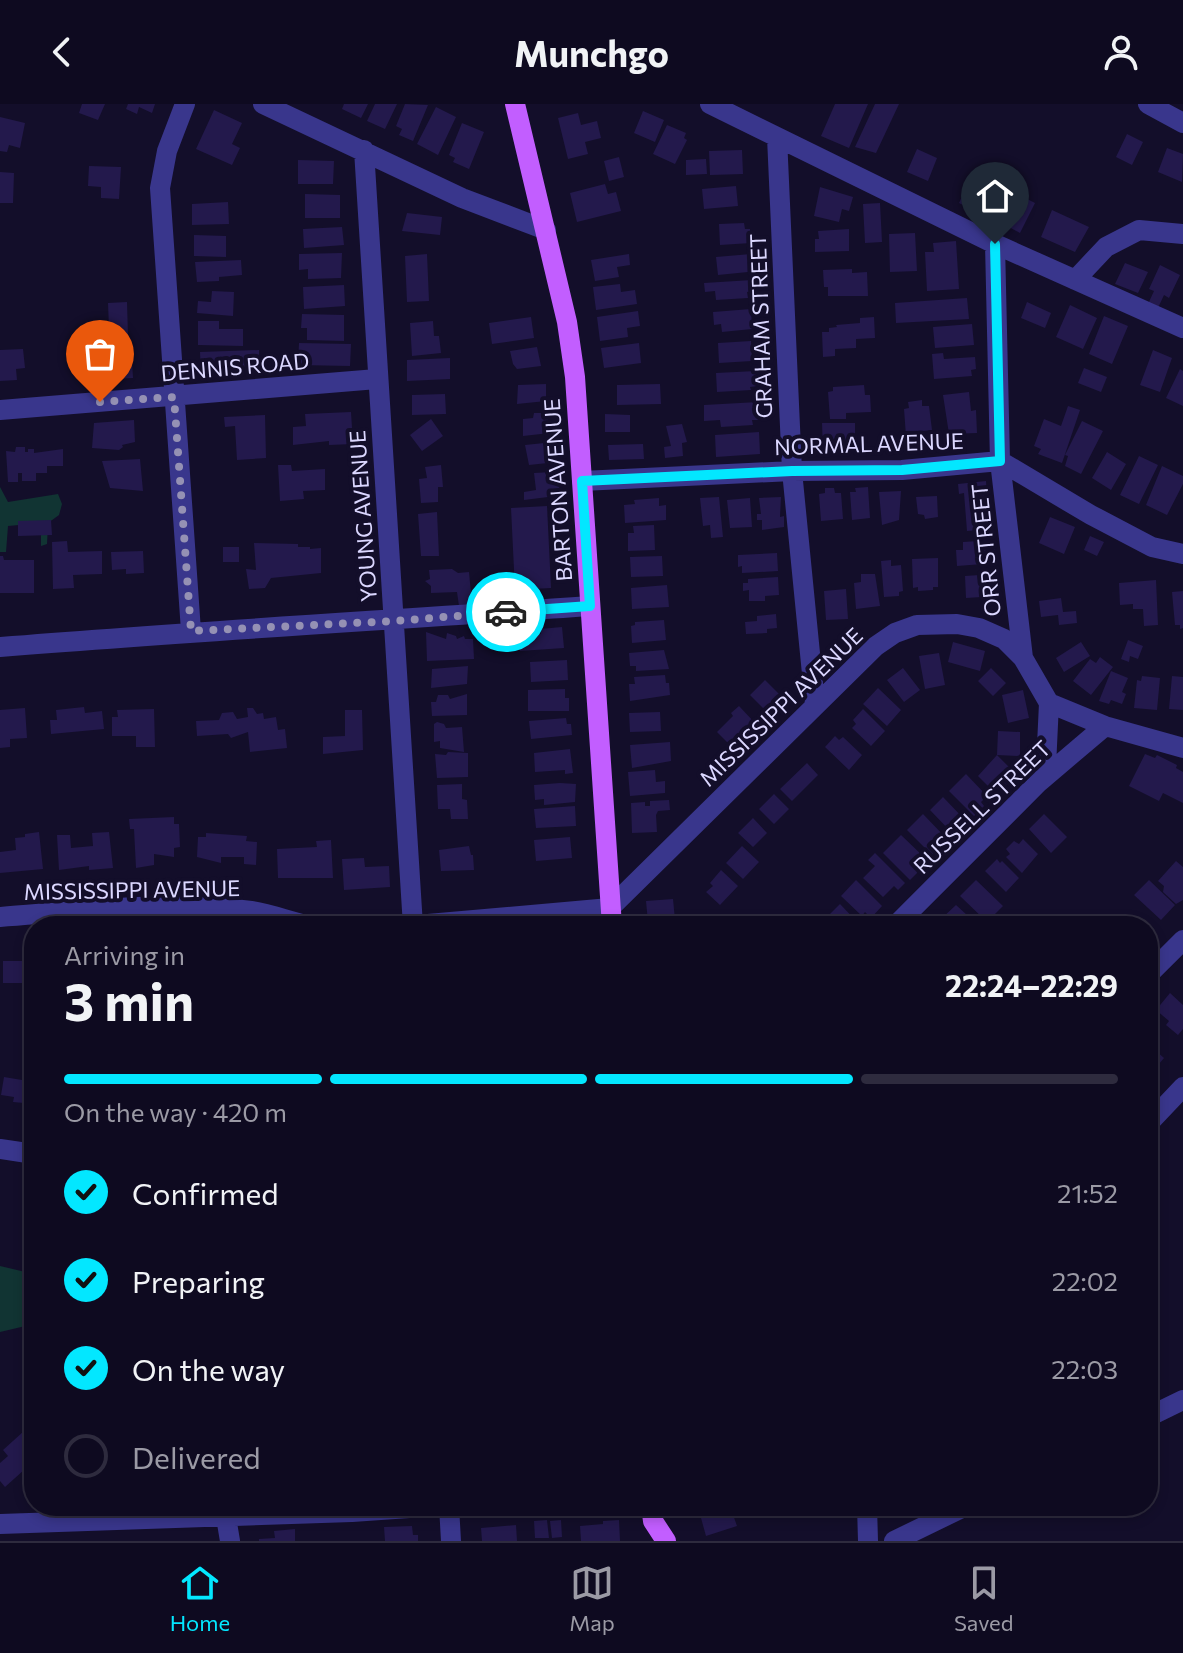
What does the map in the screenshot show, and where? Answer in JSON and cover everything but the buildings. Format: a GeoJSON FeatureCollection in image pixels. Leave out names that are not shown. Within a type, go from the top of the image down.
{"type":"FeatureCollection","features":[{"type":"Feature","properties":{"kind":"main road","name":"BARTON AVENUE"},"geometry":{"type":"LineString","coordinates":[[515,104],[567,322],[575,377],[611,916]]}},
{"type":"Feature","properties":{"kind":"main road"},"geometry":{"type":"LineString","coordinates":[[652,1523],[666,1541]]}},
{"type":"Feature","properties":{"kind":"street"},"geometry":{"type":"LineString","coordinates":[[185,104],[167,151],[160,188],[191,631]]}},
{"type":"Feature","properties":{"kind":"street"},"geometry":{"type":"LineString","coordinates":[[263,104],[462,198],[546,230]]}},
{"type":"Feature","properties":{"kind":"street"},"geometry":{"type":"LineString","coordinates":[[710,104],[750,112],[777,137],[995,244],[1183,328]]}},
{"type":"Feature","properties":{"kind":"street"},"geometry":{"type":"LineString","coordinates":[[1148,104],[1183,123]]}},
{"type":"Feature","properties":{"kind":"street","name":"GRAHAM STREET"},"geometry":{"type":"LineString","coordinates":[[777,137],[792,471],[815,704]]}},
{"type":"Feature","properties":{"kind":"street","name":"YOUNG AVENUE"},"geometry":{"type":"LineString","coordinates":[[364,150],[412,916]]}},
{"type":"Feature","properties":{"kind":"street"},"geometry":{"type":"LineString","coordinates":[[1075,280],[1106,247],[1139,230],[1183,234]]}},
{"type":"Feature","properties":{"kind":"street","name":"ORR STREET"},"geometry":{"type":"LineString","coordinates":[[995,244],[1000,461],[1023,658]]}},
{"type":"Feature","properties":{"kind":"street","name":"DENNIS ROAD"},"geometry":{"type":"LineString","coordinates":[[0,410],[377,379]]}},
{"type":"Feature","properties":{"kind":"street"},"geometry":{"type":"LineString","coordinates":[[1000,461],[1152,547],[1183,554]]}},
{"type":"Feature","properties":{"kind":"street","name":"NORMAL AVENUE"},"geometry":{"type":"LineString","coordinates":[[582,481],[792,471],[902,470],[1000,461]]}},
{"type":"Feature","properties":{"kind":"street"},"geometry":{"type":"LineString","coordinates":[[0,647],[191,631],[395,621],[590,606]]}},
{"type":"Feature","properties":{"kind":"street","name":"MISSISSIPPI AVENUE"},"geometry":{"type":"LineString","coordinates":[[612,916],[815,704],[876,646],[895,633],[917,625],[957,624],[979,628],[1004,639],[1023,658],[1049,703]]}},
{"type":"Feature","properties":{"kind":"street"},"geometry":{"type":"LineString","coordinates":[[1039,782],[1046,767],[1049,703],[1105,726],[1183,748]]}},
{"type":"Feature","properties":{"kind":"street","name":"RUSSELL STREET"},"geometry":{"type":"LineString","coordinates":[[905,916],[1039,782],[1105,726]]}},
{"type":"Feature","properties":{"kind":"street","name":"MISSISSIPPI AVENUE"},"geometry":{"type":"LineString","coordinates":[[0,917],[104,909],[198,908],[252,911],[272,916]]}},
{"type":"Feature","properties":{"kind":"street"},"geometry":{"type":"LineString","coordinates":[[1158,965],[1183,940]]}},
{"type":"Feature","properties":{"kind":"street"},"geometry":{"type":"LineString","coordinates":[[1158,1113],[1183,1087]]}},
{"type":"Feature","properties":{"kind":"street"},"geometry":{"type":"LineString","coordinates":[[0,1149],[24,1153]]}},
{"type":"Feature","properties":{"kind":"street"},"geometry":{"type":"LineString","coordinates":[[1158,1412],[1183,1400]]}},
{"type":"Feature","properties":{"kind":"street"},"geometry":{"type":"LineString","coordinates":[[0,1524],[242,1516]]}},
{"type":"Feature","properties":{"kind":"street"},"geometry":{"type":"LineString","coordinates":[[450,1516],[451,1541]]}},
{"type":"Feature","properties":{"kind":"street"},"geometry":{"type":"LineString","coordinates":[[867,1516],[868,1541]]}},
{"type":"Feature","properties":{"kind":"street"},"geometry":{"type":"LineString","coordinates":[[894,1541],[945,1516]]}},
{"type":"Feature","properties":{"kind":"street"},"geometry":{"type":"LineString","coordinates":[[226,1517],[230,1541]]}},
{"type":"Feature","properties":{"kind":"green space"},"geometry":{"type":"Polygon","coordinates":[[[0,487],[8,502],[58,494],[62,504],[59,515],[48,523],[47,544],[41,546],[41,523],[8,526],[6,552],[0,552],[0,487]]]}},
{"type":"Feature","properties":{"kind":"green space"},"geometry":{"type":"Polygon","coordinates":[[[0,1266],[24,1272],[24,1326],[0,1332],[0,1266]]]}},
{"type":"Feature","properties":{"kind":"way so far"},"geometry":{"type":"LineString","coordinates":[[100,402],[174,397],[191,631],[506,612]]}},
{"type":"Feature","properties":{"kind":"route"},"geometry":{"type":"LineString","coordinates":[[506,612],[590,606],[582,481],[792,471],[902,470],[1000,461],[995,244]]}}]}
